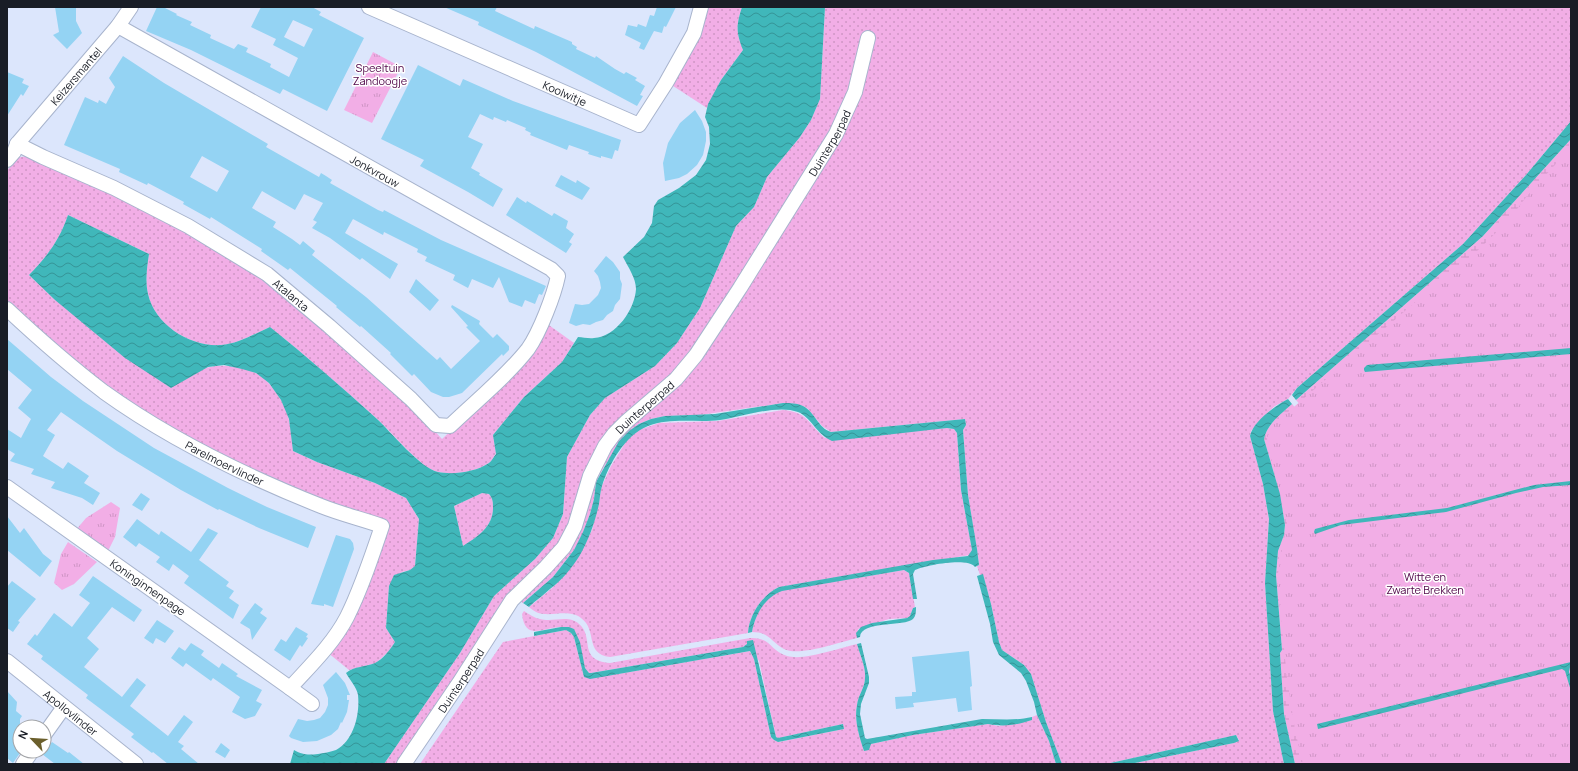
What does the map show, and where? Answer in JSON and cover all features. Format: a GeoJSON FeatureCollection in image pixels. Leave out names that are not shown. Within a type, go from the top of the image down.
{"type":"FeatureCollection","features":[{"type":"Feature","properties":{"kind":"street","name":"Keizersmantel"},"geometry":{"type":"LineString","coordinates":[[7,160],[14,152],[12,145],[59,96],[118,26],[131,7]]}},
{"type":"Feature","properties":{"kind":"street","name":"Koolwitje"},"geometry":{"type":"LineString","coordinates":[[369,7],[639,125],[666,83],[694,33],[701,7]]}},
{"type":"Feature","properties":{"kind":"street","name":"Jonkvrouw"},"geometry":{"type":"LineString","coordinates":[[118,26],[551,269],[558,276],[556,287],[540,326],[525,352]]}},
{"type":"Feature","properties":{"kind":"street","name":"Duinterperpad"},"geometry":{"type":"LineString","coordinates":[[404,764],[459,683],[512,600],[564,547],[574,526],[590,476],[604,446],[627,421],[676,379],[696,355],[740,288],[836,134],[855,92],[868,38]]}},
{"type":"Feature","properties":{"kind":"street","name":"Atalanta"},"geometry":{"type":"LineString","coordinates":[[12,145],[114,188],[188,226],[267,274],[329,326],[411,399],[436,425],[450,426],[506,373],[525,352]]}},
{"type":"Feature","properties":{"kind":"street","name":"Parelmoervlinder"},"geometry":{"type":"LineString","coordinates":[[7,309],[46,346],[105,392],[165,431],[253,478],[322,507],[382,526],[370,561],[347,617],[321,655],[290,688]]}},
{"type":"Feature","properties":{"kind":"street","name":"Koninginnenpage"},"geometry":{"type":"LineString","coordinates":[[7,487],[312,704]]}},
{"type":"Feature","properties":{"kind":"street","name":"Apollovlinder"},"geometry":{"type":"LineString","coordinates":[[7,661],[136,764]]}},
{"type":"Feature","properties":{"kind":"street"},"geometry":{"type":"LineString","coordinates":[[52,724],[64,707]]}},
{"type":"Feature","properties":{"kind":"green space"},"geometry":{"type":"Polygon","coordinates":[[[704,7],[742,7],[738,28],[739,38],[743,50],[721,80],[707,108],[670,84],[704,7]]]}},
{"type":"Feature","properties":{"kind":"green space"},"geometry":{"type":"Polygon","coordinates":[[[825,7],[1571,7],[1571,121],[1526,175],[1463,244],[1297,388],[1288,399],[1275,406],[1251,431],[1250,436],[1263,484],[1269,519],[1265,583],[1273,711],[1284,764],[1130,764],[1234,743],[1239,740],[1236,735],[1106,764],[1062,764],[1046,722],[1031,674],[1024,665],[1002,650],[983,575],[980,575],[977,566],[979,565],[978,557],[968,495],[963,430],[966,425],[965,419],[831,432],[822,426],[808,409],[795,404],[784,403],[700,415],[666,416],[651,419],[639,424],[624,436],[604,467],[596,482],[590,514],[583,533],[574,550],[553,577],[523,603],[519,600],[519,596],[552,564],[572,537],[581,517],[598,465],[609,446],[625,427],[672,389],[706,346],[730,311],[834,144],[858,92],[866,66],[871,38],[865,38],[851,92],[837,126],[819,158],[722,312],[675,376],[618,426],[602,445],[591,466],[572,524],[562,544],[550,560],[513,595],[508,597],[499,608],[472,658],[400,764],[384,764],[460,653],[494,596],[535,559],[553,538],[563,514],[567,457],[590,415],[605,398],[655,366],[677,343],[700,308],[736,226],[754,207],[767,177],[800,137],[811,120],[820,99],[825,7]]]}},
{"type":"Feature","properties":{"kind":"green space","name":"Speeltuin Zandoogje"},"geometry":{"type":"Polygon","coordinates":[[[373,52],[401,67],[372,123],[344,110],[373,52]]]}},
{"type":"Feature","properties":{"kind":"green space"},"geometry":{"type":"Polygon","coordinates":[[[1571,139],[1571,165],[1512,227],[1303,408],[1296,400],[1483,236],[1571,139]]]}},
{"type":"Feature","properties":{"kind":"green space","name":"Witte en Zwarte Brekken"},"geometry":{"type":"Polygon","coordinates":[[[1571,147],[1571,764],[1303,764],[1295,730],[1287,678],[1277,579],[1287,522],[1282,507],[1267,439],[1268,431],[1273,425],[1435,285],[1477,251],[1508,221],[1527,196],[1571,147]]]}},
{"type":"Feature","properties":{"kind":"green space"},"geometry":{"type":"Polygon","coordinates":[[[27,156],[160,216],[246,267],[311,312],[420,415],[442,439],[508,378],[546,323],[574,343],[562,362],[524,397],[493,435],[496,453],[490,462],[471,471],[444,473],[431,469],[423,464],[364,407],[270,327],[240,341],[221,345],[209,345],[198,342],[186,338],[176,332],[158,315],[148,294],[146,279],[149,254],[68,215],[61,232],[52,247],[29,275],[55,300],[193,375],[201,370],[215,366],[245,369],[256,373],[267,381],[277,393],[285,407],[289,420],[293,451],[317,462],[375,483],[406,498],[419,519],[415,566],[410,570],[402,572],[389,586],[386,628],[395,642],[389,651],[376,663],[349,670],[327,652],[346,628],[377,525],[316,501],[228,463],[102,387],[7,303],[7,171],[16,158],[27,156]]]}},
{"type":"Feature","properties":{"kind":"green space"},"geometry":{"type":"Polygon","coordinates":[[[1292,404],[1299,412],[1294,497],[1312,764],[1295,764],[1284,714],[1280,653],[1282,650],[1276,575],[1278,551],[1284,535],[1285,525],[1280,494],[1264,439],[1271,424],[1292,404]]]}},
{"type":"Feature","properties":{"kind":"green space"},"geometry":{"type":"Polygon","coordinates":[[[783,410],[798,413],[803,416],[825,438],[947,428],[954,429],[957,433],[961,490],[972,550],[970,555],[779,587],[773,590],[762,600],[751,619],[748,633],[610,657],[602,655],[594,647],[589,629],[581,618],[568,613],[540,613],[529,607],[563,577],[580,554],[592,530],[601,488],[611,466],[627,440],[639,430],[659,423],[718,421],[783,410]]]}},
{"type":"Feature","properties":{"kind":"green space"},"geometry":{"type":"Polygon","coordinates":[[[482,493],[489,494],[491,497],[493,508],[490,521],[479,535],[463,546],[454,506],[482,493]]]}},
{"type":"Feature","properties":{"kind":"green space"},"geometry":{"type":"Polygon","coordinates":[[[111,502],[120,508],[115,537],[108,551],[76,530],[86,518],[111,502]]]}},
{"type":"Feature","properties":{"kind":"green space"},"geometry":{"type":"Polygon","coordinates":[[[68,542],[97,562],[74,584],[62,590],[54,583],[61,554],[68,542]]]}},
{"type":"Feature","properties":{"kind":"green space"},"geometry":{"type":"Polygon","coordinates":[[[904,570],[909,573],[915,607],[913,608],[910,616],[907,618],[889,619],[858,629],[857,638],[820,648],[799,651],[784,649],[767,636],[758,632],[752,632],[757,616],[763,605],[774,593],[795,587],[904,570]]]}},
{"type":"Feature","properties":{"kind":"green space"},"geometry":{"type":"Polygon","coordinates":[[[524,611],[534,617],[545,620],[565,619],[575,621],[584,629],[588,647],[593,657],[600,661],[610,663],[750,638],[762,640],[781,654],[794,657],[803,657],[857,644],[864,665],[865,674],[865,682],[856,711],[859,734],[864,751],[871,744],[913,735],[988,724],[999,726],[1032,720],[1032,717],[1037,715],[1049,741],[1056,764],[420,764],[503,642],[566,630],[574,637],[584,677],[624,673],[750,651],[754,659],[771,737],[774,740],[779,742],[844,729],[843,724],[778,738],[776,737],[759,661],[747,644],[743,647],[589,673],[585,668],[574,629],[561,627],[536,631],[531,630],[527,628],[524,623],[522,614],[524,611]]]}},
{"type":"Feature","properties":{"kind":"water"},"geometry":{"type":"Polygon","coordinates":[[[742,7],[825,7],[820,99],[811,120],[800,137],[767,177],[754,207],[736,226],[700,308],[677,343],[655,366],[605,398],[590,415],[567,457],[563,514],[553,538],[535,559],[494,596],[460,653],[384,764],[290,764],[294,750],[303,754],[318,754],[334,751],[342,746],[351,733],[357,718],[358,695],[346,673],[353,669],[375,663],[386,654],[395,642],[386,628],[389,586],[394,575],[410,570],[415,566],[419,519],[406,498],[375,483],[317,462],[293,451],[289,419],[281,400],[269,383],[256,373],[224,365],[208,367],[171,388],[125,358],[55,300],[29,275],[52,247],[65,224],[68,215],[149,254],[146,279],[148,294],[158,315],[176,332],[186,338],[198,342],[209,345],[221,345],[240,341],[270,327],[364,407],[423,464],[438,472],[444,473],[457,473],[478,469],[489,463],[496,454],[493,435],[524,397],[562,362],[578,337],[592,338],[610,333],[623,321],[628,313],[635,297],[636,285],[623,257],[644,237],[652,223],[654,206],[658,200],[679,188],[696,175],[706,160],[710,144],[709,127],[705,117],[708,104],[721,80],[743,50],[738,29],[742,7]],[[482,493],[454,506],[463,546],[479,535],[490,521],[493,504],[489,494],[482,493]]]}},
{"type":"Feature","properties":{"kind":"water"},"geometry":{"type":"Polygon","coordinates":[[[1571,121],[1571,139],[1483,236],[1296,400],[1292,395],[1297,388],[1463,244],[1526,175],[1571,121]]]}},
{"type":"Feature","properties":{"kind":"water"},"geometry":{"type":"Polygon","coordinates":[[[1571,348],[1571,354],[1365,372],[1364,370],[1367,365],[1571,348]]]}},
{"type":"Feature","properties":{"kind":"water"},"geometry":{"type":"Polygon","coordinates":[[[1288,399],[1292,404],[1271,424],[1264,439],[1280,494],[1285,525],[1284,535],[1278,551],[1276,575],[1282,650],[1280,653],[1284,714],[1295,764],[1284,764],[1273,711],[1265,583],[1269,519],[1263,484],[1250,436],[1255,425],[1260,420],[1271,410],[1288,399]]]}},
{"type":"Feature","properties":{"kind":"water"},"geometry":{"type":"Polygon","coordinates":[[[783,403],[803,406],[811,412],[823,427],[831,432],[965,419],[966,425],[963,430],[968,495],[979,565],[975,567],[971,564],[956,562],[928,566],[915,570],[913,574],[917,599],[913,599],[909,573],[904,570],[782,591],[766,602],[758,613],[752,632],[748,633],[751,619],[762,600],[773,590],[779,587],[933,560],[968,556],[972,550],[961,490],[957,433],[954,429],[947,428],[832,441],[826,438],[803,414],[780,409],[720,420],[657,423],[640,430],[632,436],[619,451],[605,477],[601,488],[596,517],[577,560],[559,582],[529,607],[523,603],[553,577],[574,550],[590,514],[596,482],[619,441],[629,431],[639,424],[651,419],[665,416],[715,414],[783,403]]]}},
{"type":"Feature","properties":{"kind":"water"},"geometry":{"type":"Polygon","coordinates":[[[1571,481],[1571,485],[1543,487],[1446,512],[1341,525],[1315,534],[1314,532],[1315,529],[1349,520],[1447,508],[1534,485],[1571,481]]]}},
{"type":"Feature","properties":{"kind":"water"},"geometry":{"type":"Polygon","coordinates":[[[983,574],[1002,650],[1024,665],[1031,674],[1046,722],[1062,764],[1056,764],[1049,741],[1037,715],[1026,681],[1021,673],[999,655],[993,642],[990,624],[977,576],[983,574]]]}},
{"type":"Feature","properties":{"kind":"water"},"geometry":{"type":"Polygon","coordinates":[[[916,607],[913,619],[901,623],[868,628],[862,632],[860,637],[857,638],[856,633],[861,627],[872,623],[907,618],[910,616],[913,608],[916,607]]]}},
{"type":"Feature","properties":{"kind":"water"},"geometry":{"type":"Polygon","coordinates":[[[569,627],[574,629],[580,642],[585,668],[589,673],[743,647],[747,644],[747,641],[753,640],[776,737],[778,738],[843,724],[844,729],[778,742],[774,740],[771,737],[754,659],[750,651],[590,679],[584,677],[574,637],[571,633],[566,630],[534,636],[534,632],[569,627]]]}},
{"type":"Feature","properties":{"kind":"water"},"geometry":{"type":"Polygon","coordinates":[[[861,643],[869,677],[869,683],[861,704],[860,714],[865,738],[867,739],[982,719],[1013,719],[1032,717],[1032,720],[1010,725],[988,724],[913,735],[871,744],[869,750],[864,751],[856,716],[858,701],[865,678],[864,665],[857,644],[861,643]]]}},
{"type":"Feature","properties":{"kind":"water"},"geometry":{"type":"Polygon","coordinates":[[[1571,662],[1569,672],[1571,677],[1571,691],[1565,671],[1562,669],[1318,729],[1317,724],[1571,662]]]}},
{"type":"Feature","properties":{"kind":"water"},"geometry":{"type":"Polygon","coordinates":[[[1236,735],[1239,741],[1234,743],[1130,764],[1106,764],[1236,735]]]}},
{"type":"Feature","properties":{"kind":"building"},"geometry":{"type":"Polygon","coordinates":[[[55,7],[76,7],[76,21],[82,33],[67,49],[53,35],[59,32],[55,7]]]}},
{"type":"Feature","properties":{"kind":"building"},"geometry":{"type":"Polygon","coordinates":[[[157,7],[163,7],[192,22],[190,25],[211,35],[210,38],[234,49],[238,44],[248,48],[246,52],[271,64],[270,67],[289,77],[298,58],[273,45],[276,39],[251,27],[261,7],[312,7],[321,12],[319,15],[364,38],[327,111],[283,89],[280,94],[191,50],[146,31],[157,7]],[[293,20],[284,37],[304,47],[313,29],[293,20]]]}},
{"type":"Feature","properties":{"kind":"building"},"geometry":{"type":"Polygon","coordinates":[[[444,7],[497,7],[495,11],[534,29],[535,26],[572,42],[572,44],[577,47],[576,49],[595,58],[596,56],[624,74],[626,72],[637,78],[635,80],[645,86],[640,95],[643,96],[637,106],[536,52],[478,25],[479,22],[444,7]]]}},
{"type":"Feature","properties":{"kind":"building"},"geometry":{"type":"Polygon","coordinates":[[[657,7],[676,7],[666,27],[664,26],[662,33],[654,31],[644,50],[639,48],[641,43],[625,35],[628,25],[637,27],[638,24],[646,27],[650,15],[654,16],[657,7]]]}},
{"type":"Feature","properties":{"kind":"building"},"geometry":{"type":"Polygon","coordinates":[[[123,56],[164,83],[268,144],[266,147],[319,177],[321,173],[332,180],[330,183],[378,210],[383,212],[384,210],[441,240],[546,286],[542,295],[539,294],[535,304],[525,300],[522,307],[509,302],[499,277],[493,288],[472,279],[468,288],[453,280],[455,275],[425,261],[427,257],[417,252],[418,249],[384,232],[383,235],[353,219],[345,233],[398,264],[390,279],[362,258],[360,260],[330,238],[312,228],[317,222],[313,220],[323,203],[304,194],[295,210],[262,191],[252,208],[276,222],[273,227],[300,245],[303,241],[315,251],[312,255],[366,297],[437,360],[440,357],[451,369],[480,341],[466,327],[468,326],[451,307],[452,305],[480,321],[479,324],[493,338],[497,334],[509,346],[509,350],[503,356],[502,354],[462,393],[449,397],[443,397],[431,392],[414,374],[412,376],[390,354],[391,353],[361,326],[360,327],[336,307],[337,306],[290,268],[288,270],[261,251],[262,249],[211,217],[210,219],[183,204],[184,202],[148,183],[147,185],[119,172],[120,169],[64,145],[85,97],[98,103],[99,100],[106,104],[115,87],[109,78],[123,56]],[[202,156],[190,177],[217,192],[229,171],[202,156]]]}},
{"type":"Feature","properties":{"kind":"building"},"geometry":{"type":"Polygon","coordinates":[[[418,65],[460,86],[463,79],[513,101],[621,140],[618,151],[615,150],[612,159],[601,156],[601,158],[588,154],[589,152],[569,145],[567,150],[530,135],[531,133],[525,130],[526,128],[507,120],[506,122],[494,117],[493,120],[480,114],[468,137],[483,144],[471,168],[480,173],[479,175],[503,189],[493,207],[420,166],[424,160],[381,139],[418,65]]]}},
{"type":"Feature","properties":{"kind":"building"},"geometry":{"type":"Polygon","coordinates":[[[7,72],[24,79],[22,83],[29,86],[23,96],[21,94],[7,116],[7,72]]]}},
{"type":"Feature","properties":{"kind":"building"},"geometry":{"type":"Polygon","coordinates":[[[695,110],[702,121],[706,132],[703,155],[697,165],[687,174],[679,178],[665,181],[663,163],[668,143],[680,123],[695,110]]]}},
{"type":"Feature","properties":{"kind":"building"},"geometry":{"type":"Polygon","coordinates":[[[561,175],[576,183],[577,180],[590,188],[582,200],[555,186],[561,175]]]}},
{"type":"Feature","properties":{"kind":"building"},"geometry":{"type":"Polygon","coordinates":[[[517,197],[526,203],[527,201],[552,216],[554,213],[568,221],[566,228],[574,234],[569,242],[572,244],[566,253],[506,215],[517,197]]]}},
{"type":"Feature","properties":{"kind":"building"},"geometry":{"type":"Polygon","coordinates":[[[606,256],[613,262],[620,272],[622,284],[620,299],[615,305],[613,311],[603,320],[590,325],[583,324],[576,326],[569,323],[575,304],[589,304],[598,295],[601,288],[600,282],[594,271],[606,256]]]}},
{"type":"Feature","properties":{"kind":"building"},"geometry":{"type":"Polygon","coordinates":[[[416,279],[439,300],[430,311],[409,292],[416,279]]]}},
{"type":"Feature","properties":{"kind":"building"},"geometry":{"type":"Polygon","coordinates":[[[7,339],[51,377],[83,401],[154,448],[228,488],[267,507],[316,527],[308,548],[259,528],[219,509],[218,510],[181,490],[117,451],[61,412],[47,430],[55,435],[43,456],[63,469],[68,462],[89,476],[84,483],[100,493],[93,505],[82,498],[51,488],[55,482],[31,474],[34,469],[10,461],[15,454],[7,449],[7,429],[21,438],[31,419],[18,408],[32,390],[7,369],[7,339]]]}},
{"type":"Feature","properties":{"kind":"building"},"geometry":{"type":"Polygon","coordinates":[[[141,493],[150,499],[142,511],[132,505],[141,493]]]}},
{"type":"Feature","properties":{"kind":"building"},"geometry":{"type":"Polygon","coordinates":[[[7,516],[20,533],[24,528],[43,554],[52,561],[40,577],[7,550],[7,516]]]}},
{"type":"Feature","properties":{"kind":"building"},"geometry":{"type":"Polygon","coordinates":[[[137,519],[159,535],[161,531],[191,552],[208,528],[218,533],[199,560],[229,582],[226,586],[234,591],[229,598],[239,605],[233,619],[184,583],[189,576],[173,564],[169,571],[156,562],[160,557],[139,543],[136,547],[123,537],[137,519]]]}},
{"type":"Feature","properties":{"kind":"building"},"geometry":{"type":"Polygon","coordinates":[[[336,535],[350,539],[353,543],[354,549],[333,607],[324,604],[324,606],[311,604],[336,535]]]}},
{"type":"Feature","properties":{"kind":"building"},"geometry":{"type":"Polygon","coordinates":[[[93,576],[142,610],[134,622],[112,607],[87,638],[99,649],[84,667],[122,697],[137,678],[146,685],[130,706],[168,736],[184,715],[193,722],[178,742],[184,746],[181,749],[199,764],[168,764],[153,752],[152,753],[131,737],[134,734],[86,698],[88,695],[41,659],[43,656],[27,644],[35,634],[37,636],[54,613],[72,627],[90,603],[79,595],[93,576]]]}},
{"type":"Feature","properties":{"kind":"building"},"geometry":{"type":"Polygon","coordinates":[[[12,581],[36,599],[18,621],[20,622],[13,632],[7,628],[7,587],[12,581]]]}},
{"type":"Feature","properties":{"kind":"building"},"geometry":{"type":"Polygon","coordinates":[[[255,603],[263,609],[260,613],[267,618],[252,640],[250,629],[240,623],[255,603]]]}},
{"type":"Feature","properties":{"kind":"building"},"geometry":{"type":"Polygon","coordinates":[[[157,620],[174,631],[165,643],[156,638],[153,644],[144,638],[157,620]]]}},
{"type":"Feature","properties":{"kind":"building"},"geometry":{"type":"Polygon","coordinates":[[[296,627],[308,634],[306,637],[308,638],[302,647],[300,645],[290,661],[274,650],[281,639],[286,642],[296,627]]]}},
{"type":"Feature","properties":{"kind":"building"},"geometry":{"type":"Polygon","coordinates":[[[191,643],[204,651],[201,655],[219,668],[222,663],[238,674],[236,676],[262,690],[256,701],[262,704],[255,716],[245,719],[232,712],[240,697],[213,678],[211,681],[186,663],[183,667],[171,658],[179,647],[185,651],[191,643]]]}},
{"type":"Feature","properties":{"kind":"building"},"geometry":{"type":"Polygon","coordinates":[[[969,651],[972,686],[970,687],[972,710],[958,712],[956,698],[913,703],[914,707],[896,709],[895,697],[912,696],[912,692],[916,692],[912,657],[969,651]]]}},
{"type":"Feature","properties":{"kind":"building"},"geometry":{"type":"Polygon","coordinates":[[[336,672],[345,683],[350,695],[347,695],[347,700],[349,700],[347,712],[338,729],[331,735],[317,741],[303,742],[291,738],[289,736],[298,719],[307,721],[314,720],[320,718],[325,712],[328,705],[328,698],[323,685],[336,672]]]}},
{"type":"Feature","properties":{"kind":"building"},"geometry":{"type":"Polygon","coordinates":[[[7,691],[17,702],[16,711],[22,716],[20,719],[12,719],[12,759],[16,759],[13,763],[7,758],[7,691]]]}},
{"type":"Feature","properties":{"kind":"building"},"geometry":{"type":"Polygon","coordinates":[[[52,742],[68,753],[69,752],[84,764],[55,764],[48,759],[52,759],[52,742]]]}},
{"type":"Feature","properties":{"kind":"building"},"geometry":{"type":"Polygon","coordinates":[[[221,743],[230,750],[225,758],[215,752],[221,743]]]}}]}
